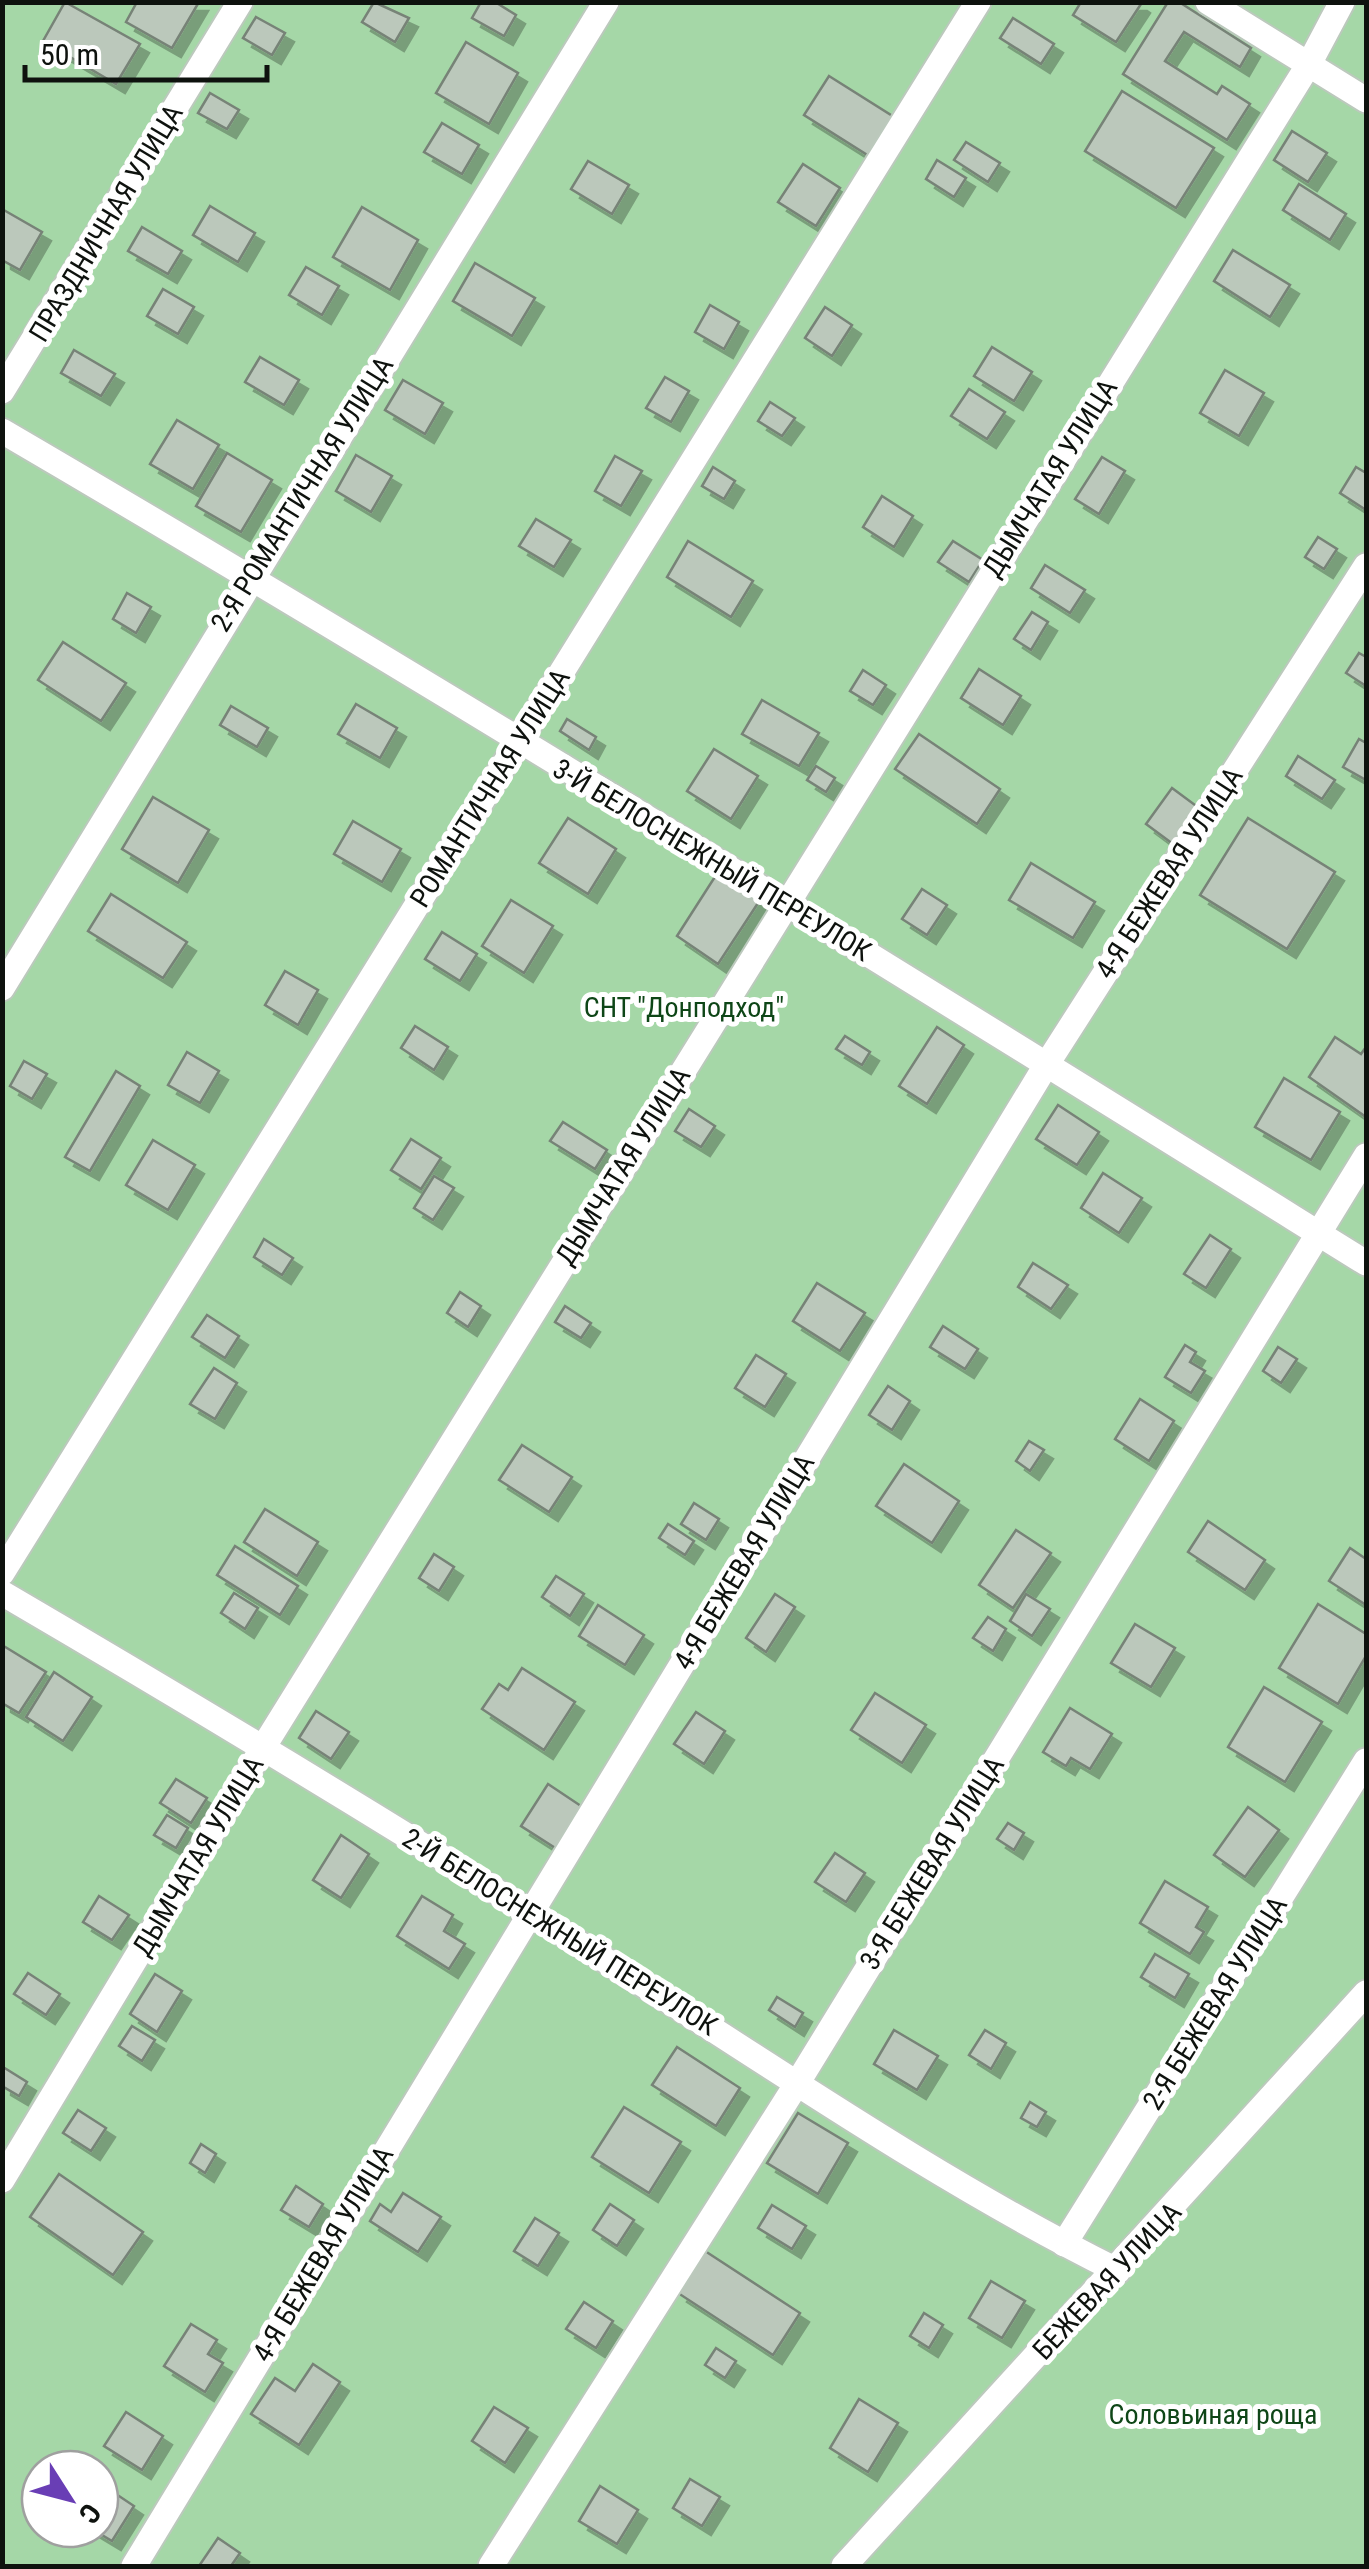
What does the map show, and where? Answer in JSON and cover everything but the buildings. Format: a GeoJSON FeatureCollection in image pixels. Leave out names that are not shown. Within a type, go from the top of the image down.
{"type":"FeatureCollection","features":[{"type":"Feature","properties":{"kind":"street","name":"ПРАЗДНИЧНАЯ УЛИЦА"},"geometry":{"type":"LineString","coordinates":[[2,391],[240,2]]}},
{"type":"Feature","properties":{"kind":"street","name":"2-Я РОМАНТИЧНАЯ УЛИЦА"},"geometry":{"type":"LineString","coordinates":[[2,988],[606,2]]}},
{"type":"Feature","properties":{"kind":"street","name":"РОМАНТИЧНАЯ УЛИЦА"},"geometry":{"type":"LineString","coordinates":[[2,1573],[978,2]]}},
{"type":"Feature","properties":{"kind":"street"},"geometry":{"type":"LineString","coordinates":[[1208,2],[1366,100]]}},
{"type":"Feature","properties":{"kind":"street","name":"ДЫМЧАТАЯ УЛИЦА"},"geometry":{"type":"LineString","coordinates":[[2,2180],[264,1746],[1308,64],[1342,2]]}},
{"type":"Feature","properties":{"kind":"street","name":"3-Й БЕЛОСНЕЖНЫЙ ПЕРЕУЛОК"},"geometry":{"type":"LineString","coordinates":[[2,431],[251,576],[786,902],[1366,1263]]}},
{"type":"Feature","properties":{"kind":"street","name":"4-Я БЕЖЕВАЯ УЛИЦА"},"geometry":{"type":"LineString","coordinates":[[134,2566],[1045,1066],[1366,566]]}},
{"type":"Feature","properties":{"kind":"street","name":"3-Я БЕЖЕВАЯ УЛИЦА"},"geometry":{"type":"LineString","coordinates":[[490,2566],[798,2082],[1366,1156]]}},
{"type":"Feature","properties":{"kind":"street","name":"2-Й БЕЛОСНЕЖНЫЙ ПЕРЕУЛОК"},"geometry":{"type":"LineString","coordinates":[[2,1592],[264,1746],[798,2082],[1064,2244],[1118,2271]]}},
{"type":"Feature","properties":{"kind":"street","name":"2-Я БЕЖЕВАЯ УЛИЦА"},"geometry":{"type":"LineString","coordinates":[[1064,2244],[1366,1761]]}},
{"type":"Feature","properties":{"kind":"street","name":"БЕЖЕВАЯ УЛИЦА"},"geometry":{"type":"LineString","coordinates":[[844,2566],[1118,2271],[1366,1993]]}},
{"type":"Feature","properties":{"kind":"green space","name":"СНТ \"Донподход\""},"geometry":{"type":"Polygon","coordinates":[[[3,3],[1366,3],[1366,2566],[3,2566],[3,3]]]}},
{"type":"Feature","properties":{"kind":"park label","name":"Соловьиная роща"},"geometry":{"type":"Point","coordinates":[1213,2414]}}]}
